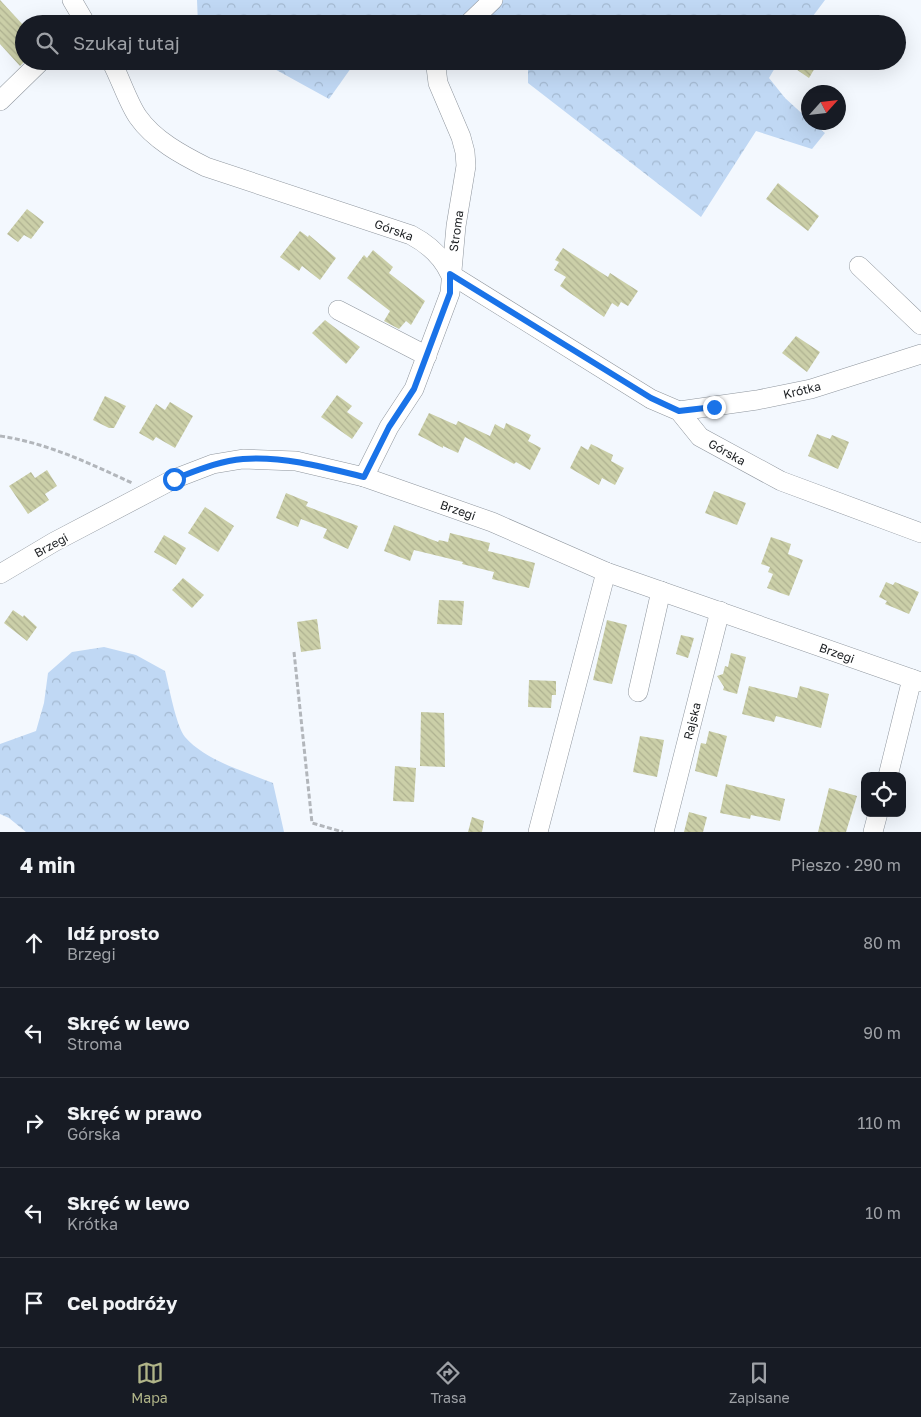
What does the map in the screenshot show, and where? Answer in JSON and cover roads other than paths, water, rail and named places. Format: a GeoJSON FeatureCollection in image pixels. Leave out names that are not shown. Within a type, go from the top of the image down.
{"type":"FeatureCollection","features":[{"type":"Feature","properties":{"kind":"street"},"geometry":{"type":"LineString","coordinates":[[72,0],[80,15]]}},
{"type":"Feature","properties":{"kind":"street"},"geometry":{"type":"LineString","coordinates":[[477,15],[493,0]]}},
{"type":"Feature","properties":{"kind":"street"},"geometry":{"type":"LineString","coordinates":[[0,101],[32,70]]}},
{"type":"Feature","properties":{"kind":"street","name":"Górska"},"geometry":{"type":"LineString","coordinates":[[115,70],[138,116],[155,134],[180,154],[206,167],[411,235],[426,243],[445,263],[450,274],[651,398],[679,411],[700,437],[781,481],[921,533]]}},
{"type":"Feature","properties":{"kind":"street","name":"Stroma"},"geometry":{"type":"LineString","coordinates":[[364,477],[389,427],[414,389],[450,293],[450,274],[466,166],[465,152],[438,83],[436,70]]}},
{"type":"Feature","properties":{"kind":"street"},"geometry":{"type":"LineString","coordinates":[[859,266],[921,325]]}},
{"type":"Feature","properties":{"kind":"street"},"geometry":{"type":"LineString","coordinates":[[338,310],[427,356]]}},
{"type":"Feature","properties":{"kind":"street","name":"Krótka"},"geometry":{"type":"LineString","coordinates":[[679,411],[740,403],[811,389],[921,354]]}},
{"type":"Feature","properties":{"kind":"street","name":"Brzegi"},"geometry":{"type":"LineString","coordinates":[[0,574],[54,542],[174,479],[213,464],[243,459],[296,460],[364,477],[492,522],[606,572],[916,681]]}},
{"type":"Feature","properties":{"kind":"street"},"geometry":{"type":"LineString","coordinates":[[538,832],[606,572]]}},
{"type":"Feature","properties":{"kind":"street"},"geometry":{"type":"LineString","coordinates":[[638,692],[661,591]]}},
{"type":"Feature","properties":{"kind":"street","name":"Rajska"},"geometry":{"type":"LineString","coordinates":[[664,832],[720,611]]}},
{"type":"Feature","properties":{"kind":"street"},"geometry":{"type":"LineString","coordinates":[[889,772],[916,681]]}},
{"type":"Feature","properties":{"kind":"street"},"geometry":{"type":"LineString","coordinates":[[873,832],[877,817]]}}]}
